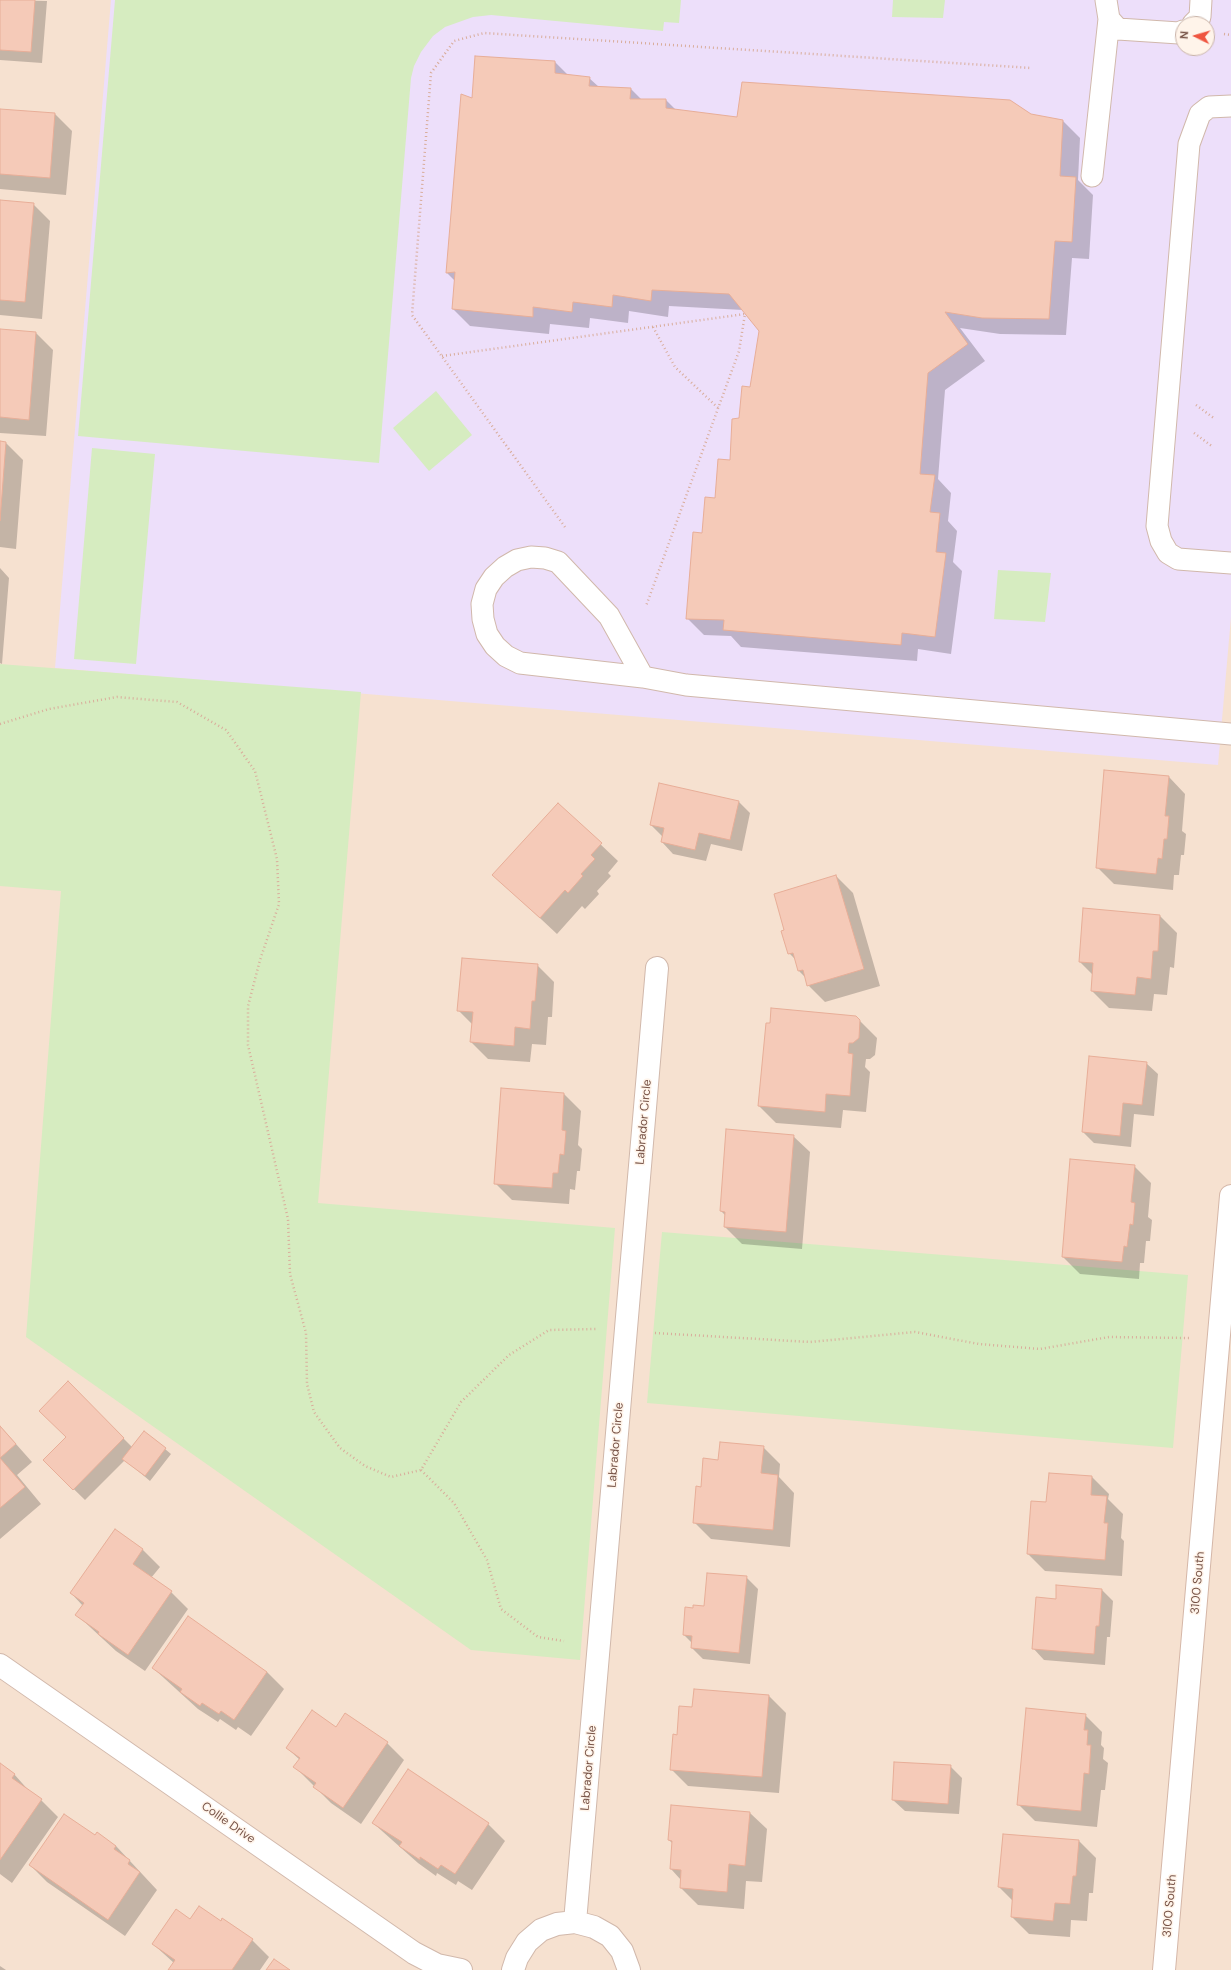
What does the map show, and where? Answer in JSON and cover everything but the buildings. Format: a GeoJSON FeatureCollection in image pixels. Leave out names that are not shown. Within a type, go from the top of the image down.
{"type":"FeatureCollection","features":[{"type":"Feature","properties":{"kind":"street","name":"Labrador Circle"},"geometry":{"type":"LineString","coordinates":[[575,1922],[657,968]]}},
{"type":"Feature","properties":{"kind":"street","name":"3100 South"},"geometry":{"type":"LineString","coordinates":[[1164,1970],[1231,1196]]}},
{"type":"Feature","properties":{"kind":"street","name":"Collie Drive"},"geometry":{"type":"LineString","coordinates":[[0,1665],[414,1953],[437,1965],[461,1970]]}},
{"type":"Feature","properties":{"kind":"street"},"geometry":{"type":"LineString","coordinates":[[513,1970],[517,1958],[527,1942],[541,1930],[557,1924],[575,1922],[594,1927],[610,1936],[622,1951],[629,1970]]}},
{"type":"Feature","properties":{"kind":"lane"},"geometry":{"type":"LineString","coordinates":[[1200,16],[1201,0]]}},
{"type":"Feature","properties":{"kind":"lane"},"geometry":{"type":"LineString","coordinates":[[1107,9],[1118,29],[1175,33]]}},
{"type":"Feature","properties":{"kind":"lane"},"geometry":{"type":"LineString","coordinates":[[1092,176],[1107,9]]}},
{"type":"Feature","properties":{"kind":"lane"},"geometry":{"type":"LineString","coordinates":[[1231,106],[1209,107],[1200,114],[1189,144],[1157,526],[1161,540],[1168,552],[1178,559],[1231,562]]}},
{"type":"Feature","properties":{"kind":"lane"},"geometry":{"type":"LineString","coordinates":[[643,677],[609,616],[558,562],[545,558],[531,557],[517,560],[505,567],[494,577],[486,589],[482,604],[486,634],[495,646],[506,656],[520,663],[643,677],[686,685],[1231,734]]}},
{"type":"Feature","properties":{"kind":"path"},"geometry":{"type":"LineString","coordinates":[[565,526],[412,315],[431,73],[454,41],[484,33],[1030,68]]}},
{"type":"Feature","properties":{"kind":"path"},"geometry":{"type":"LineString","coordinates":[[442,356],[745,314],[739,351],[646,606]]}},
{"type":"Feature","properties":{"kind":"path"},"geometry":{"type":"LineString","coordinates":[[653,326],[675,368],[718,408]]}},
{"type":"Feature","properties":{"kind":"path"},"geometry":{"type":"LineString","coordinates":[[1193,403],[1215,419]]}},
{"type":"Feature","properties":{"kind":"path"},"geometry":{"type":"LineString","coordinates":[[0,724],[49,709],[117,697],[177,702],[226,730],[254,771],[277,859],[279,904],[260,960],[248,1006],[248,1045],[288,1219],[290,1274],[306,1333],[308,1384],[312,1405],[314,1412],[340,1448],[365,1466],[391,1477],[421,1470],[461,1402],[509,1355],[549,1330],[598,1329]]}},
{"type":"Feature","properties":{"kind":"path"},"geometry":{"type":"LineString","coordinates":[[651,1333],[810,1342],[915,1332],[979,1344],[1040,1349],[1109,1337],[1177,1337]]}},
{"type":"Feature","properties":{"kind":"path"},"geometry":{"type":"LineString","coordinates":[[421,1470],[454,1503],[484,1554],[501,1609],[538,1637],[564,1642]]}},
{"type":"Feature","properties":{"kind":"shaded area"},"geometry":{"type":"Polygon","coordinates":[[[0,0],[1231,0],[1231,1970],[0,1970],[0,0]]]}},
{"type":"Feature","properties":{"kind":"shaded area"},"geometry":{"type":"Polygon","coordinates":[[[111,0],[1231,0],[1231,617],[1218,765],[55,668],[111,0]]]}},
{"type":"Feature","properties":{"kind":"green space"},"geometry":{"type":"Polygon","coordinates":[[[115,0],[681,0],[679,23],[664,22],[663,31],[491,15],[473,17],[445,27],[433,36],[421,52],[414,66],[411,78],[379,463],[78,436],[115,0]]]}},
{"type":"Feature","properties":{"kind":"green space"},"geometry":{"type":"Polygon","coordinates":[[[893,0],[945,0],[943,18],[892,17],[893,0]]]}},
{"type":"Feature","properties":{"kind":"green space"},"geometry":{"type":"Polygon","coordinates":[[[436,391],[472,435],[429,471],[393,428],[436,391]]]}},
{"type":"Feature","properties":{"kind":"green space"},"geometry":{"type":"Polygon","coordinates":[[[92,448],[155,454],[136,664],[74,659],[92,448]]]}},
{"type":"Feature","properties":{"kind":"green space"},"geometry":{"type":"Polygon","coordinates":[[[998,570],[1051,573],[1045,622],[994,619],[998,570]]]}},
{"type":"Feature","properties":{"kind":"green space"},"geometry":{"type":"Polygon","coordinates":[[[0,664],[361,692],[318,1203],[615,1228],[580,1660],[471,1650],[26,1337],[61,891],[0,886],[0,664]]]}},
{"type":"Feature","properties":{"kind":"green space"},"geometry":{"type":"Polygon","coordinates":[[[662,1232],[1188,1275],[1173,1448],[647,1403],[662,1232]]]}}]}
